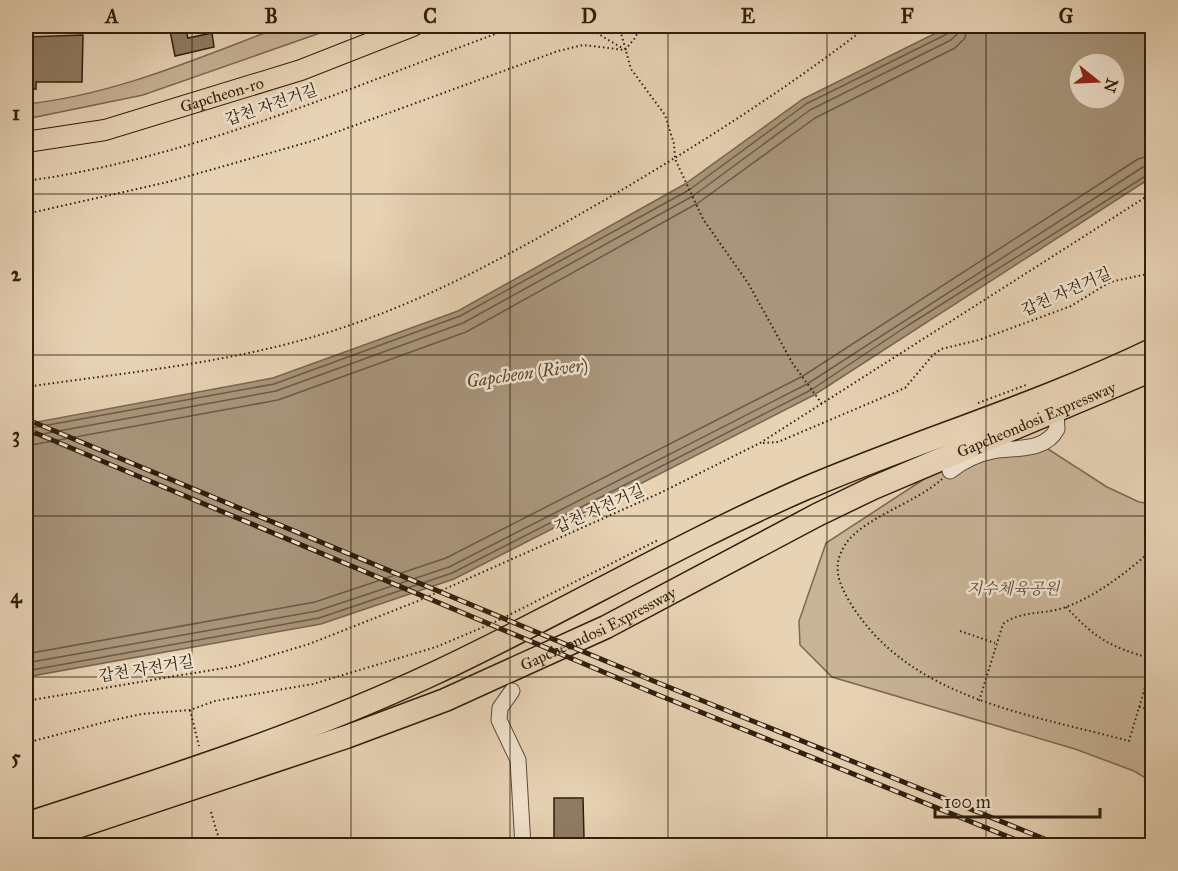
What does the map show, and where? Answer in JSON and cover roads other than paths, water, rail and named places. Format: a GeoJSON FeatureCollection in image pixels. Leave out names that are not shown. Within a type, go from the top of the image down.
{"type":"FeatureCollection","features":[{"type":"Feature","properties":{"kind":"highway","name":"Gapcheondosi Expressway"},"geometry":{"type":"LineString","coordinates":[[26,824],[217,761],[340,714],[436,672],[584,596],[805,489],[954,432],[1152,350]]}},
{"type":"Feature","properties":{"kind":"highway","name":"Gapcheondosi Expressway"},"geometry":{"type":"LineString","coordinates":[[26,844],[346,737],[445,700],[606,627],[836,506],[1152,370]]}},
{"type":"Feature","properties":{"kind":"main road","name":"Gapcheon-ro"},"geometry":{"type":"LineString","coordinates":[[26,142],[105,130],[301,70],[413,26]]}},
{"type":"Feature","properties":{"kind":"lane"},"geometry":{"type":"LineString","coordinates":[[950,471],[962,462],[992,451],[1033,447],[1047,441],[1057,429],[1056,412]]}},
{"type":"Feature","properties":{"kind":"lane"},"geometry":{"type":"LineString","coordinates":[[512,691],[500,708],[499,720],[518,760],[523,846]]}},
{"type":"Feature","properties":{"kind":"water","name":"Gapcheon (River)"},"geometry":{"type":"Polygon","coordinates":[[[950,26],[1152,26],[1152,177],[814,395],[454,579],[321,624],[26,677],[26,424],[273,378],[458,311],[685,184],[803,99],[950,26]]]}},
{"type":"Feature","properties":{"kind":"railway"},"geometry":{"type":"LineString","coordinates":[[26,419],[656,682],[1062,846]]}},
{"type":"Feature","properties":{"kind":"railway"},"geometry":{"type":"LineString","coordinates":[[26,429],[651,692],[1031,846]]}},
{"type":"Feature","properties":{"kind":"park label","name":"지수체육공원"},"geometry":{"type":"Point","coordinates":[1013,588]}}]}
